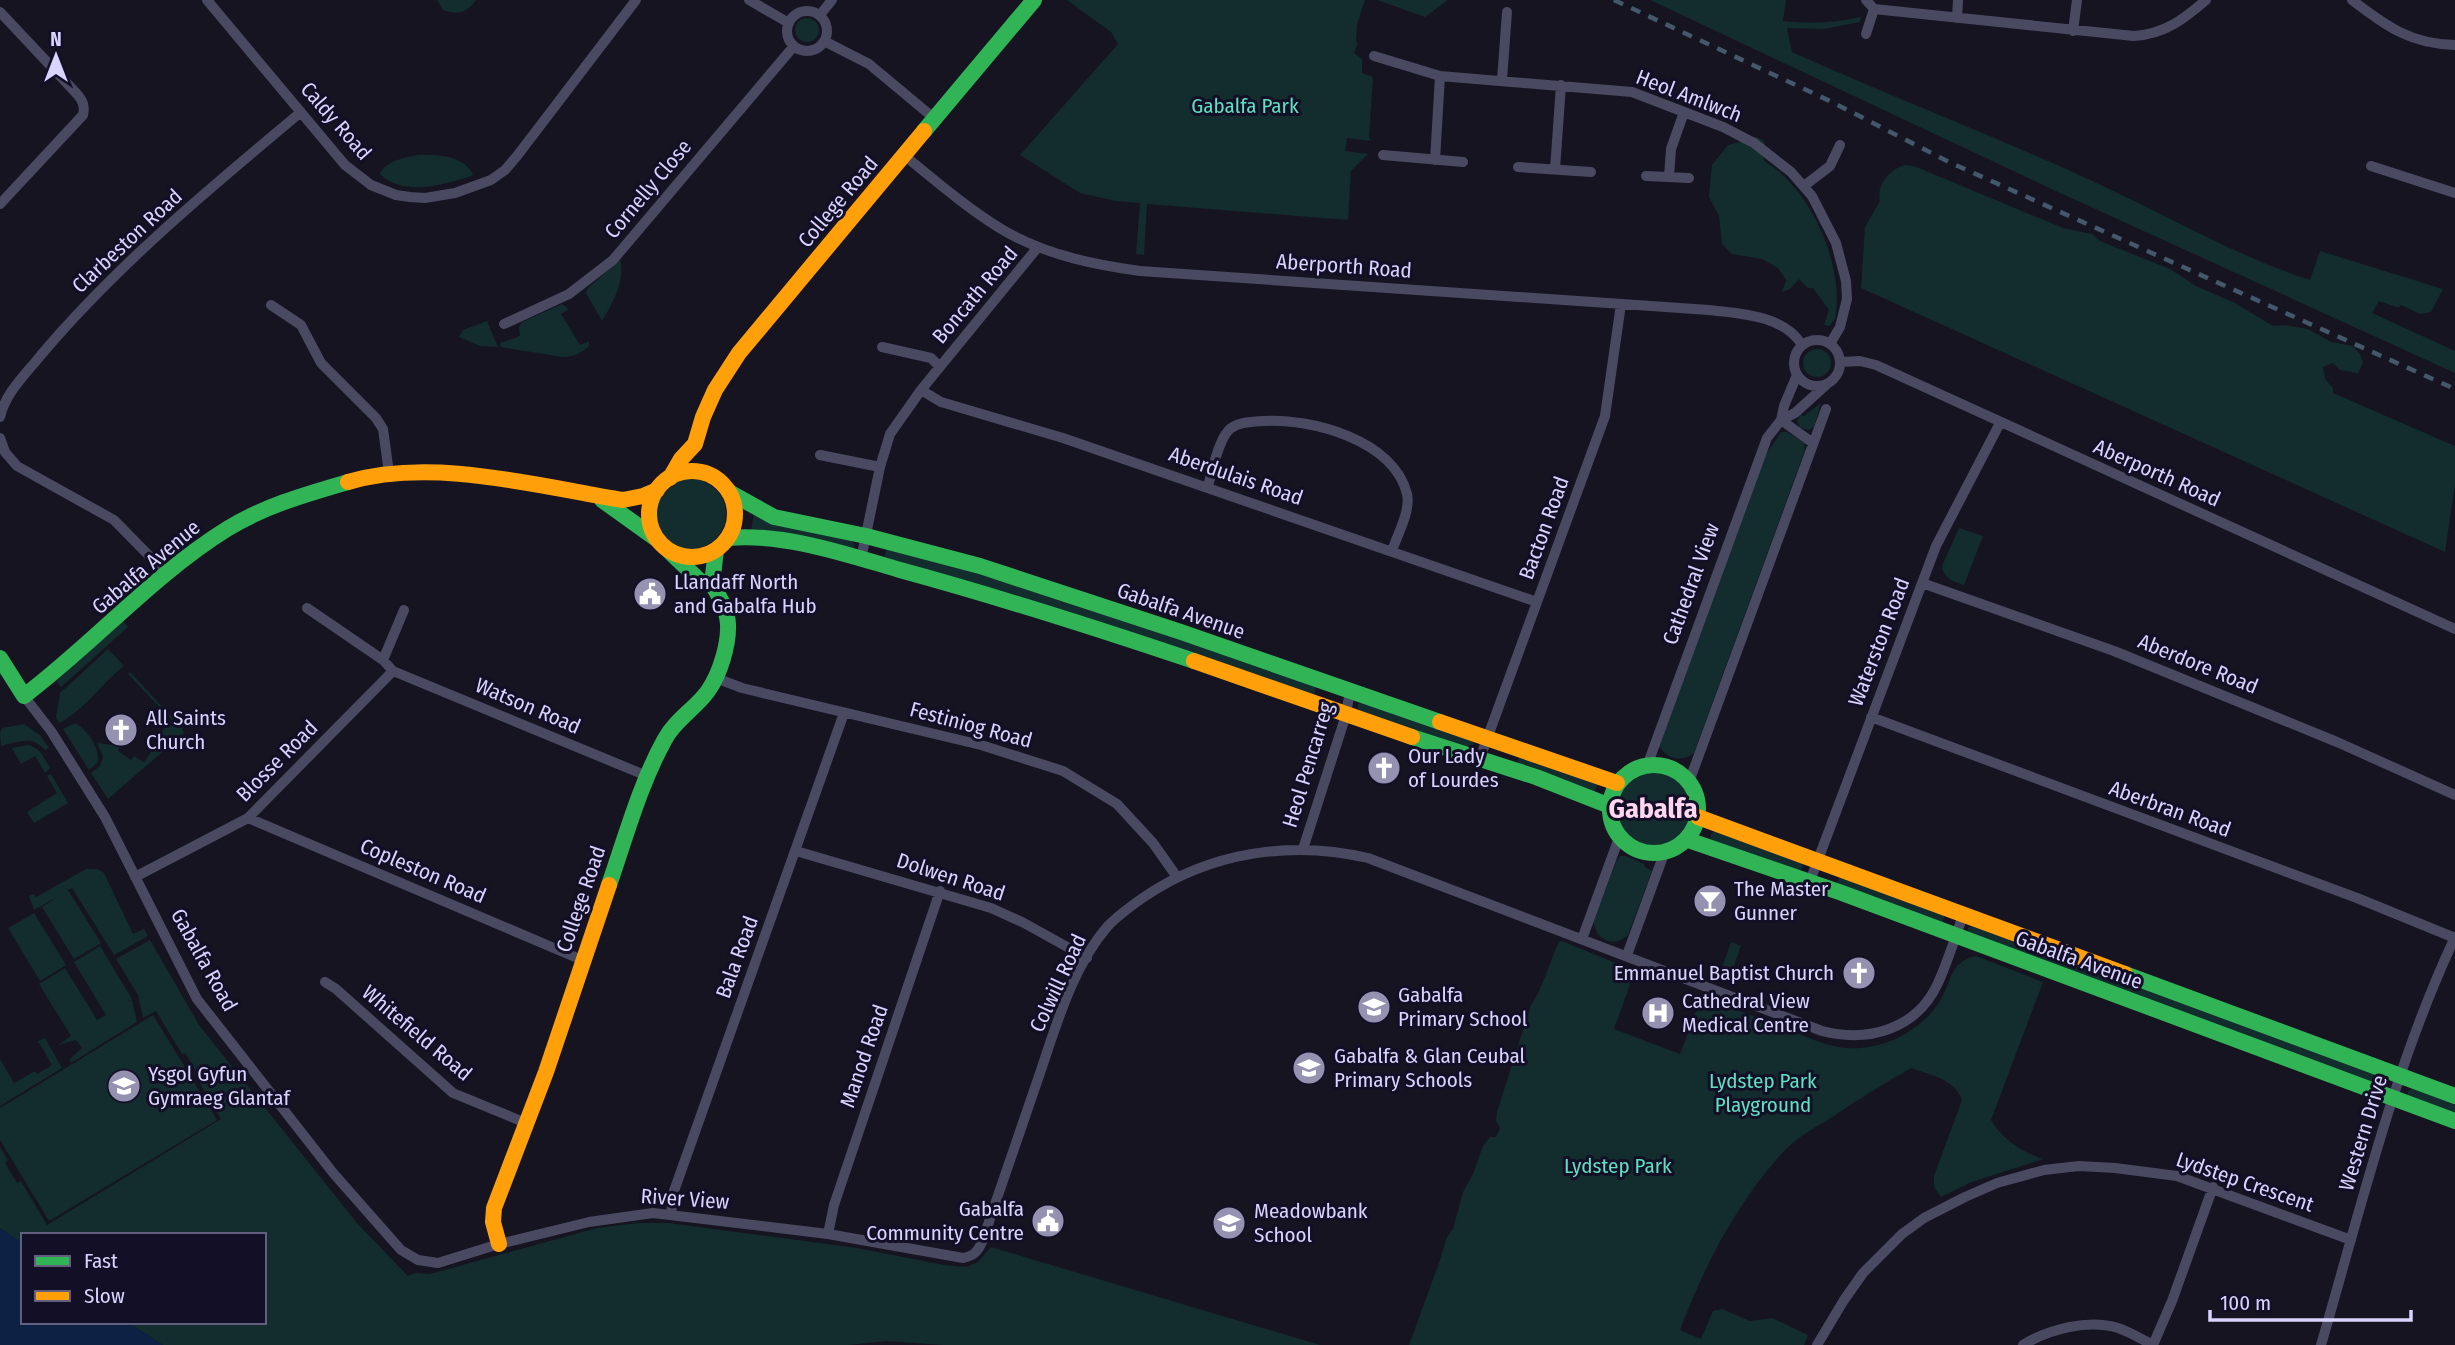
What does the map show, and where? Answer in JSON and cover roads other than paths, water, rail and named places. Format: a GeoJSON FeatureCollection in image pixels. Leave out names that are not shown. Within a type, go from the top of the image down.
{"type":"FeatureCollection","features":[{"type":"Feature","properties":{"kind":"street","name":"Caldy Road"},"geometry":{"type":"LineString","coordinates":[[207,0],[345,165],[362,179],[383,190],[396,195],[425,198],[471,189],[505,170],[636,0]]}},
{"type":"Feature","properties":{"kind":"street"},"geometry":{"type":"LineString","coordinates":[[750,0],[789,23]]}},
{"type":"Feature","properties":{"kind":"street"},"geometry":{"type":"LineString","coordinates":[[820,15],[832,0]]}},
{"type":"Feature","properties":{"kind":"street","name":"College Road"},"geometry":{"type":"LineString","coordinates":[[670,478],[681,459],[695,444],[708,404],[730,365],[1034,0]]}},
{"type":"Feature","properties":{"kind":"street"},"geometry":{"type":"LineString","coordinates":[[1866,0],[1874,9],[2134,36],[2150,35],[2178,23],[2206,0]]}},
{"type":"Feature","properties":{"kind":"street"},"geometry":{"type":"LineString","coordinates":[[1957,18],[1958,0]]}},
{"type":"Feature","properties":{"kind":"street"},"geometry":{"type":"LineString","coordinates":[[2074,31],[2077,0]]}},
{"type":"Feature","properties":{"kind":"street"},"geometry":{"type":"LineString","coordinates":[[2352,0],[2378,20],[2409,37],[2426,43],[2455,45]]}},
{"type":"Feature","properties":{"kind":"street"},"geometry":{"type":"LineString","coordinates":[[1866,34],[1874,9]]}},
{"type":"Feature","properties":{"kind":"street"},"geometry":{"type":"LineString","coordinates":[[804,10],[820,15],[827,29],[824,41],[814,50],[807,51],[794,46],[788,35],[789,23],[793,16],[804,10]]}},
{"type":"Feature","properties":{"kind":"street"},"geometry":{"type":"LineString","coordinates":[[0,12],[77,94],[84,110],[83,115],[0,204]]}},
{"type":"Feature","properties":{"kind":"street"},"geometry":{"type":"LineString","coordinates":[[1502,80],[1507,12]]}},
{"type":"Feature","properties":{"kind":"street"},"geometry":{"type":"LineString","coordinates":[[824,41],[869,64],[935,119]]}},
{"type":"Feature","properties":{"kind":"street","name":"Cornelly Close"},"geometry":{"type":"LineString","coordinates":[[504,324],[569,294],[613,260],[794,46]]}},
{"type":"Feature","properties":{"kind":"street","name":"Heol Amlwch"},"geometry":{"type":"LineString","coordinates":[[1374,56],[1440,76],[1632,92],[1754,142],[1776,159],[1812,196],[1829,226],[1841,257],[1846,281],[1844,314],[1830,344]]}},
{"type":"Feature","properties":{"kind":"street"},"geometry":{"type":"LineString","coordinates":[[1435,159],[1440,76]]}},
{"type":"Feature","properties":{"kind":"street"},"geometry":{"type":"LineString","coordinates":[[1555,169],[1561,85]]}},
{"type":"Feature","properties":{"kind":"street","name":"Clarbeston Road"},"geometry":{"type":"LineString","coordinates":[[0,417],[16,385],[54,340],[117,275],[177,218],[301,112]]}},
{"type":"Feature","properties":{"kind":"street"},"geometry":{"type":"LineString","coordinates":[[1669,177],[1671,149],[1684,112]]}},
{"type":"Feature","properties":{"kind":"street"},"geometry":{"type":"LineString","coordinates":[[1804,186],[1830,166],[1840,145]]}},
{"type":"Feature","properties":{"kind":"street","name":"Aberporth Road"},"geometry":{"type":"LineString","coordinates":[[904,155],[993,223],[1038,247],[1084,262],[1140,271],[1709,310],[1756,317],[1783,325],[1795,334],[1802,345]]}},
{"type":"Feature","properties":{"kind":"street"},"geometry":{"type":"LineString","coordinates":[[1383,155],[1463,162]]}},
{"type":"Feature","properties":{"kind":"street"},"geometry":{"type":"LineString","coordinates":[[2371,166],[2455,193]]}},
{"type":"Feature","properties":{"kind":"street"},"geometry":{"type":"LineString","coordinates":[[1518,167],[1591,172]]}},
{"type":"Feature","properties":{"kind":"street"},"geometry":{"type":"LineString","coordinates":[[1646,176],[1689,178]]}},
{"type":"Feature","properties":{"kind":"street","name":"Boncath Road"},"geometry":{"type":"LineString","coordinates":[[861,559],[880,467],[890,433],[921,390],[1038,247]]}},
{"type":"Feature","properties":{"kind":"street","name":"Bacton Road"},"geometry":{"type":"LineString","coordinates":[[1480,758],[1605,416],[1621,304]]}},
{"type":"Feature","properties":{"kind":"street"},"geometry":{"type":"LineString","coordinates":[[271,305],[301,325],[321,363],[376,418],[383,429],[389,473]]}},
{"type":"Feature","properties":{"kind":"street"},"geometry":{"type":"LineString","coordinates":[[1815,340],[1835,348],[1840,362],[1837,375],[1826,385],[1813,386],[1797,375],[1794,356],[1802,345],[1815,340]]}},
{"type":"Feature","properties":{"kind":"street","name":"Boncath Road"},"geometry":{"type":"LineString","coordinates":[[882,347],[931,358],[940,367]]}},
{"type":"Feature","properties":{"kind":"street","name":"Aberporth Road"},"geometry":{"type":"LineString","coordinates":[[1840,362],[1860,361],[1876,365],[2455,629]]}},
{"type":"Feature","properties":{"kind":"street","name":"Cathedral View"},"geometry":{"type":"LineString","coordinates":[[1647,766],[1763,446],[1781,420],[1797,375]]}},
{"type":"Feature","properties":{"kind":"street","name":"Cathedral View"},"geometry":{"type":"LineString","coordinates":[[1781,420],[1795,413],[1826,385]]}},
{"type":"Feature","properties":{"kind":"street","name":"Aberdulais Road"},"geometry":{"type":"LineString","coordinates":[[921,390],[941,402],[1063,438],[1208,486],[1537,602]]}},
{"type":"Feature","properties":{"kind":"street"},"geometry":{"type":"LineString","coordinates":[[1689,782],[1826,409]]}},
{"type":"Feature","properties":{"kind":"street"},"geometry":{"type":"LineString","coordinates":[[1208,486],[1223,438],[1234,426],[1247,422],[1276,420],[1327,428],[1345,435],[1383,458],[1394,469],[1402,484],[1407,495],[1407,507],[1392,551]]}},
{"type":"Feature","properties":{"kind":"street"},"geometry":{"type":"LineString","coordinates":[[1781,420],[1813,443]]}},
{"type":"Feature","properties":{"kind":"street","name":"Waterston Road"},"geometry":{"type":"LineString","coordinates":[[1810,881],[1936,546],[2000,423]]}},
{"type":"Feature","properties":{"kind":"street"},"geometry":{"type":"LineString","coordinates":[[0,438],[5,452],[17,466],[114,520],[166,573]]}},
{"type":"Feature","properties":{"kind":"street"},"geometry":{"type":"LineString","coordinates":[[664,546],[681,556],[705,555],[716,550],[728,538],[733,527],[735,515],[729,492],[713,477],[695,444]]}},
{"type":"Feature","properties":{"kind":"street"},"geometry":{"type":"LineString","coordinates":[[820,455],[880,467]]}},
{"type":"Feature","properties":{"kind":"street","name":"Gabalfa Avenue"},"geometry":{"type":"LineString","coordinates":[[24,696],[63,666],[201,545],[272,506],[324,488],[408,471],[460,474],[597,497],[633,499],[657,490]]}},
{"type":"Feature","properties":{"kind":"street"},"geometry":{"type":"LineString","coordinates":[[712,584],[701,581],[664,546],[652,529],[649,514],[651,500],[670,478],[683,472],[699,472],[713,477]]}},
{"type":"Feature","properties":{"kind":"street","name":"Gabalfa Avenue"},"geometry":{"type":"LineString","coordinates":[[729,492],[774,517],[980,566],[1617,783]]}},
{"type":"Feature","properties":{"kind":"street","name":"Gabalfa Avenue"},"geometry":{"type":"LineString","coordinates":[[597,497],[620,511],[664,546]]}},
{"type":"Feature","properties":{"kind":"street","name":"Gabalfa Avenue"},"geometry":{"type":"LineString","coordinates":[[728,538],[746,535],[861,559],[978,590],[1346,712],[1610,806]]}},
{"type":"Feature","properties":{"kind":"street","name":"College Road"},"geometry":{"type":"LineString","coordinates":[[499,1244],[493,1222],[494,1208],[549,1062],[647,776],[671,729],[702,698],[716,678],[726,643],[727,623],[723,604],[712,584],[716,550]]}},
{"type":"Feature","properties":{"kind":"street","name":"Aberdore Road"},"geometry":{"type":"LineString","coordinates":[[1922,583],[2114,651],[2336,742],[2455,795]]}},
{"type":"Feature","properties":{"kind":"street"},"geometry":{"type":"LineString","coordinates":[[307,608],[383,660],[393,671]]}},
{"type":"Feature","properties":{"kind":"street"},"geometry":{"type":"LineString","coordinates":[[383,660],[404,610]]}},
{"type":"Feature","properties":{"kind":"street","name":"Gabalfa Road"},"geometry":{"type":"LineString","coordinates":[[0,658],[81,776],[189,985],[210,1018],[334,1174],[408,1256]]}},
{"type":"Feature","properties":{"kind":"street","name":"Watson Road"},"geometry":{"type":"LineString","coordinates":[[393,671],[647,776]]}},
{"type":"Feature","properties":{"kind":"street","name":"Blosse Road"},"geometry":{"type":"LineString","coordinates":[[135,877],[248,818],[393,671]]}},
{"type":"Feature","properties":{"kind":"street","name":"Festiniog Road"},"geometry":{"type":"LineString","coordinates":[[716,678],[742,688],[981,745],[1063,771],[1117,804],[1153,843],[1177,877]]}},
{"type":"Feature","properties":{"kind":"street","name":"Heol Pencarreg"},"geometry":{"type":"LineString","coordinates":[[1303,849],[1350,692]]}},
{"type":"Feature","properties":{"kind":"street","name":"Bala Road"},"geometry":{"type":"LineString","coordinates":[[671,1214],[674,1191],[844,713]]}},
{"type":"Feature","properties":{"kind":"street","name":"Aberbran Road"},"geometry":{"type":"LineString","coordinates":[[1871,717],[2357,898],[2455,938]]}},
{"type":"Feature","properties":{"kind":"street"},"geometry":{"type":"LineString","coordinates":[[1647,766],[1671,769],[1682,775],[1689,782],[1697,799],[1698,817],[1694,831],[1681,846],[1665,851],[1633,848],[1620,835],[1612,821],[1610,806],[1617,783],[1636,769],[1647,766]]}},
{"type":"Feature","properties":{"kind":"street","name":"Gabalfa Avenue"},"geometry":{"type":"LineString","coordinates":[[1698,817],[2455,1096]]}},
{"type":"Feature","properties":{"kind":"street","name":"Copleston Road"},"geometry":{"type":"LineString","coordinates":[[248,818],[582,960]]}},
{"type":"Feature","properties":{"kind":"street"},"geometry":{"type":"LineString","coordinates":[[1582,939],[1620,835]]}},
{"type":"Feature","properties":{"kind":"street","name":"Gabalfa Avenue"},"geometry":{"type":"LineString","coordinates":[[1688,839],[1810,881],[2455,1121]]}},
{"type":"Feature","properties":{"kind":"street","name":"Colwill Road"},"geometry":{"type":"LineString","coordinates":[[963,1258],[976,1253],[982,1242],[1059,1016],[1087,958],[1107,927],[1119,915],[1177,877],[1234,857],[1303,849],[1353,855],[1383,863],[1822,1031],[1860,1037],[1900,1025],[1922,1008],[1939,982],[1963,915]]}},
{"type":"Feature","properties":{"kind":"street","name":"Dolwen Road"},"geometry":{"type":"LineString","coordinates":[[796,851],[982,904],[1024,923],[1087,958]]}},
{"type":"Feature","properties":{"kind":"street"},"geometry":{"type":"LineString","coordinates":[[1627,955],[1665,851]]}},
{"type":"Feature","properties":{"kind":"street","name":"Manod Road"},"geometry":{"type":"LineString","coordinates":[[828,1234],[834,1205],[940,891]]}},
{"type":"Feature","properties":{"kind":"street","name":"Western Drive"},"geometry":{"type":"LineString","coordinates":[[2321,1345],[2392,1098],[2438,975],[2455,938]]}},
{"type":"Feature","properties":{"kind":"street","name":"Whitefield Road"},"geometry":{"type":"LineString","coordinates":[[325,982],[453,1093],[526,1123]]}},
{"type":"Feature","properties":{"kind":"street","name":"Lydstep Crescent"},"geometry":{"type":"LineString","coordinates":[[1817,1345],[1863,1273],[1886,1249],[1924,1218],[1997,1183],[2044,1170],[2079,1166],[2163,1173],[2191,1179],[2351,1240]]}},
{"type":"Feature","properties":{"kind":"street"},"geometry":{"type":"LineString","coordinates":[[2023,1345],[2063,1329],[2090,1325],[2119,1329],[2153,1345],[2172,1301],[2213,1187]]}},
{"type":"Feature","properties":{"kind":"street","name":"River View"},"geometry":{"type":"LineString","coordinates":[[408,1256],[427,1263],[438,1263],[499,1244],[612,1217],[653,1213],[828,1234],[963,1258]]}},
{"type":"Feature","properties":{"kind":"water"},"geometry":{"type":"Polygon","coordinates":[[[0,1228],[21,1243],[21,1324],[130,1324],[163,1345],[0,1345],[0,1228]]]}},
{"type":"Feature","properties":{"kind":"railway"},"geometry":{"type":"LineString","coordinates":[[1614,0],[1832,102],[1949,162],[2455,389]]}},
{"type":"Feature","properties":{"kind":"place","name":"Llandaff North and Gabalfa Hub"},"geometry":{"type":"Point","coordinates":[650,594]}},
{"type":"Feature","properties":{"kind":"place","name":"All Saints Church"},"geometry":{"type":"Point","coordinates":[121,730]}},
{"type":"Feature","properties":{"kind":"place","name":"Our Lady of Lourdes"},"geometry":{"type":"Point","coordinates":[1384,768]}},
{"type":"Feature","properties":{"kind":"place","name":"The Master Gunner"},"geometry":{"type":"Point","coordinates":[1710,901]}},
{"type":"Feature","properties":{"kind":"place","name":"Emmanuel Baptist Church"},"geometry":{"type":"Point","coordinates":[1859,973]}},
{"type":"Feature","properties":{"kind":"place","name":"Gabalfa Primary School"},"geometry":{"type":"Point","coordinates":[1374,1007]}},
{"type":"Feature","properties":{"kind":"place","name":"Cathedral View Medical Centre"},"geometry":{"type":"Point","coordinates":[1658,1013]}},
{"type":"Feature","properties":{"kind":"place","name":"Gabalfa & Glan Ceubal Primary Schools"},"geometry":{"type":"Point","coordinates":[1309,1068]}},
{"type":"Feature","properties":{"kind":"place","name":"Ysgol Gyfun Gymraeg Glantaf"},"geometry":{"type":"Point","coordinates":[124,1086]}},
{"type":"Feature","properties":{"kind":"place","name":"Gabalfa Community Centre"},"geometry":{"type":"Point","coordinates":[1048,1221]}},
{"type":"Feature","properties":{"kind":"place","name":"Meadowbank School"},"geometry":{"type":"Point","coordinates":[1229,1223]}},
{"type":"Feature","properties":{"kind":"district","name":"Gabalfa"},"geometry":{"type":"Point","coordinates":[1653,808]}},
{"type":"Feature","properties":{"kind":"park label","name":"Gabalfa Park"},"geometry":{"type":"Point","coordinates":[1245,106]}},
{"type":"Feature","properties":{"kind":"park label","name":"Lydstep Park Playground"},"geometry":{"type":"Point","coordinates":[1763,1093]}},
{"type":"Feature","properties":{"kind":"park label","name":"Lydstep Park"},"geometry":{"type":"Point","coordinates":[1618,1166]}}]}
